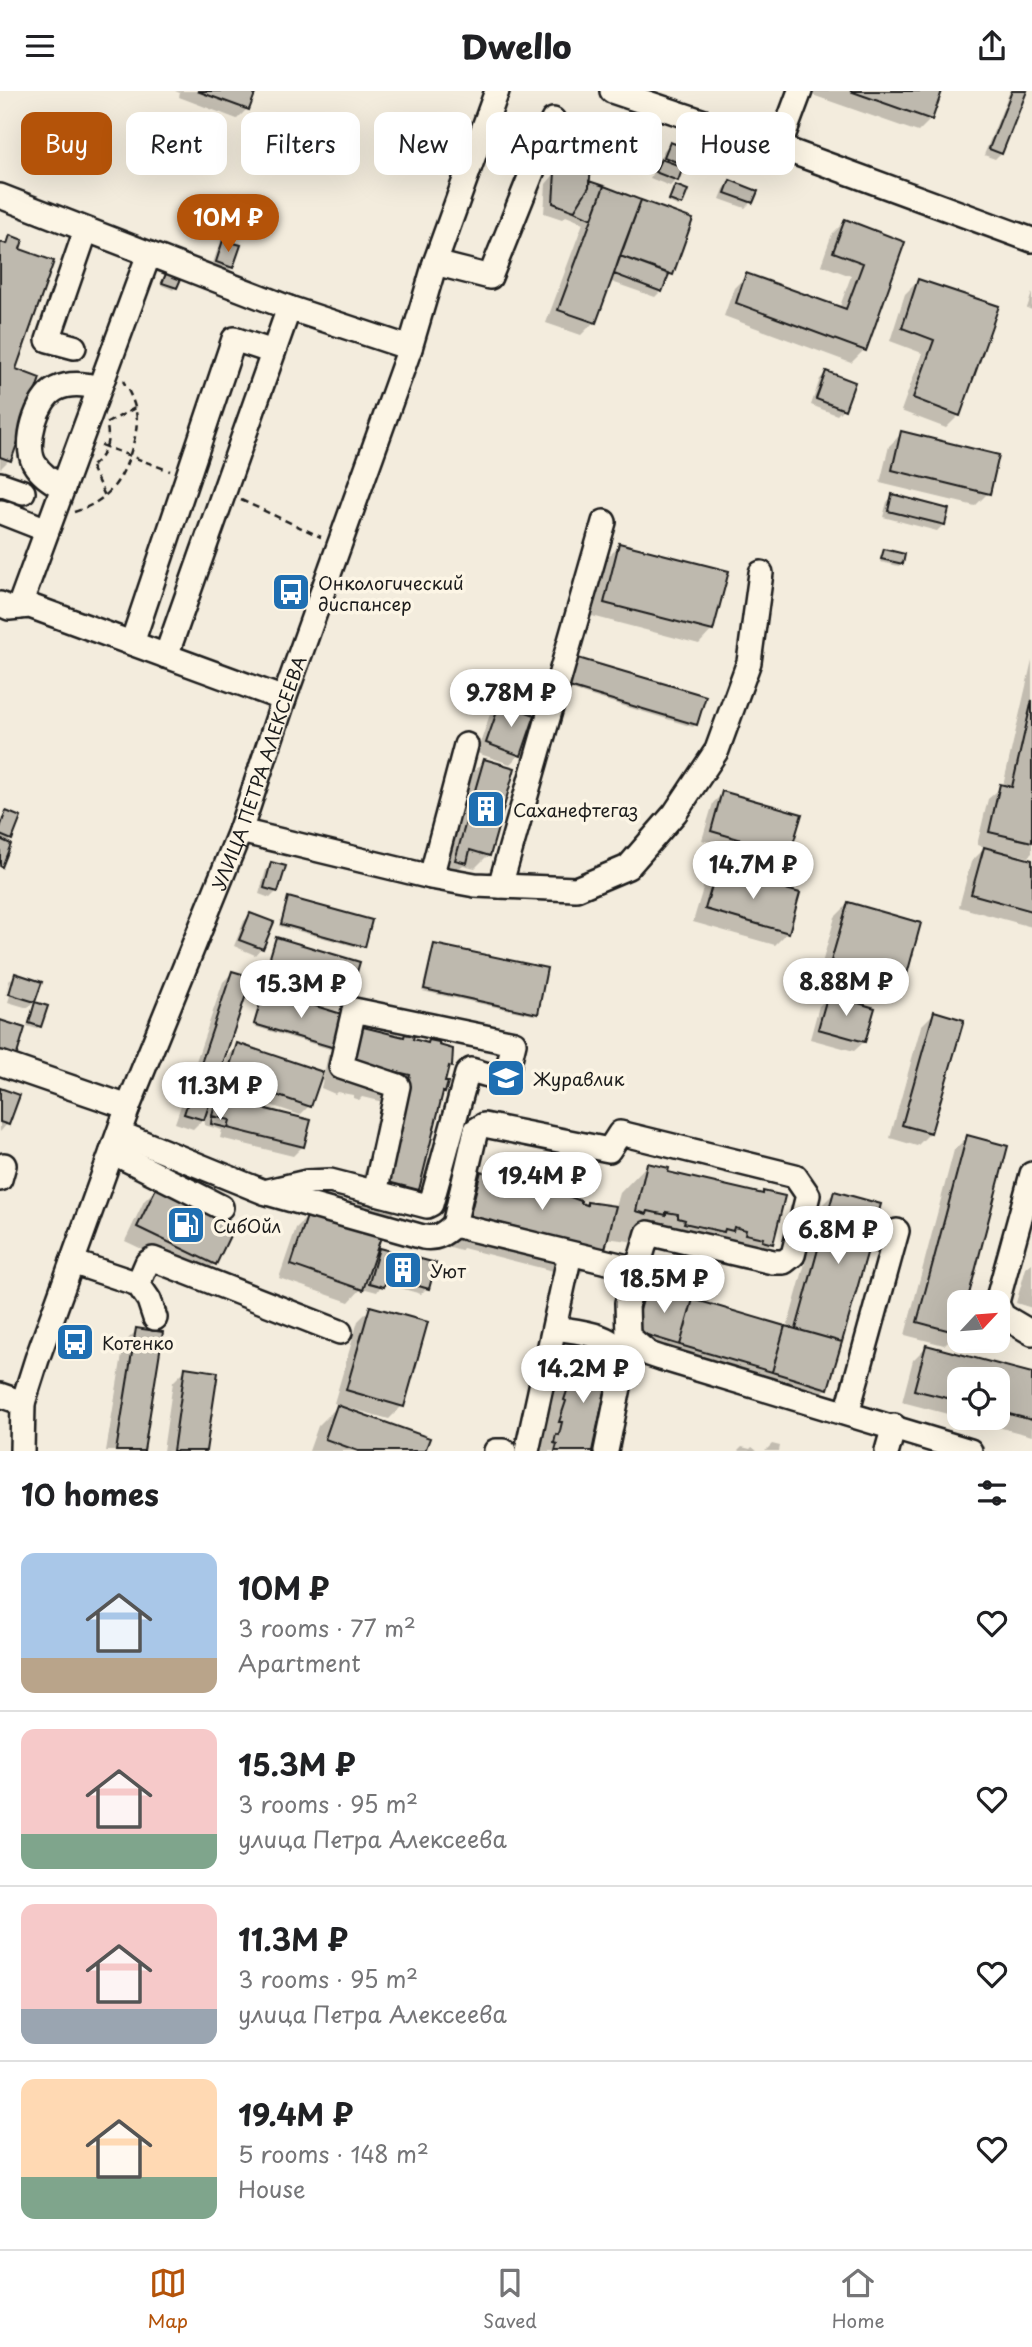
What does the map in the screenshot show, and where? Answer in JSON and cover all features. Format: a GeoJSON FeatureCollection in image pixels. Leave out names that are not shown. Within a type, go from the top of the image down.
{"type":"FeatureCollection","features":[{"type":"Feature","properties":{"kind":"street"},"geometry":{"type":"LineString","coordinates":[[612,91],[676,112]]}},
{"type":"Feature","properties":{"kind":"street"},"geometry":{"type":"LineString","coordinates":[[792,112],[800,91]]}},
{"type":"Feature","properties":{"kind":"street","name":"УЛИЦА ПЕТРА АЛЕКСЕЕВА"},"geometry":{"type":"LineString","coordinates":[[22,1451],[23,1403],[72,1262],[128,1107],[240,831],[284,699],[410,348],[435,263],[497,92]]}},
{"type":"Feature","properties":{"kind":"street"},"geometry":{"type":"LineString","coordinates":[[795,153],[1032,240]]}},
{"type":"Feature","properties":{"kind":"street"},"geometry":{"type":"LineString","coordinates":[[435,263],[490,278],[531,175]]}},
{"type":"Feature","properties":{"kind":"street"},"geometry":{"type":"LineString","coordinates":[[0,196],[289,308],[410,348]]}},
{"type":"Feature","properties":{"kind":"street"},"geometry":{"type":"LineString","coordinates":[[74,347],[48,340],[86,230]]}},
{"type":"Feature","properties":{"kind":"street"},"geometry":{"type":"LineString","coordinates":[[14,603],[51,521],[149,254]]}},
{"type":"Feature","properties":{"kind":"street"},"geometry":{"type":"LineString","coordinates":[[166,656],[289,308]]}},
{"type":"Feature","properties":{"kind":"street"},"geometry":{"type":"LineString","coordinates":[[132,643],[234,339],[273,352]]}},
{"type":"Feature","properties":{"kind":"street"},"geometry":{"type":"LineString","coordinates":[[63,488],[46,478],[33,461],[30,445],[32,428],[42,401],[54,389],[74,384],[99,388]]}},
{"type":"Feature","properties":{"kind":"street"},"geometry":{"type":"LineString","coordinates":[[0,484],[23,492]]}},
{"type":"Feature","properties":{"kind":"street"},"geometry":{"type":"LineString","coordinates":[[1,512],[51,521]]}},
{"type":"Feature","properties":{"kind":"street"},"geometry":{"type":"LineString","coordinates":[[500,886],[604,521]]}},
{"type":"Feature","properties":{"kind":"street"},"geometry":{"type":"LineString","coordinates":[[240,831],[430,877],[475,885],[576,889],[628,867],[676,813],[717,750],[749,662],[761,573]]}},
{"type":"Feature","properties":{"kind":"street"},"geometry":{"type":"LineString","coordinates":[[0,590],[14,603],[30,606],[284,699]]}},
{"type":"Feature","properties":{"kind":"street"},"geometry":{"type":"LineString","coordinates":[[430,877],[466,745]]}},
{"type":"Feature","properties":{"kind":"street"},"geometry":{"type":"LineString","coordinates":[[264,1192],[307,1182],[330,1181],[375,1193],[428,1206],[431,1204],[469,1071],[505,1080],[514,1043],[354,1010],[341,1067],[398,1086],[375,1193]]}},
{"type":"Feature","properties":{"kind":"street"},"geometry":{"type":"LineString","coordinates":[[0,1063],[128,1107]]}},
{"type":"Feature","properties":{"kind":"street"},"geometry":{"type":"LineString","coordinates":[[116,1143],[264,1192],[434,1238],[454,1225],[477,1130],[484,1125],[609,1150],[620,1133],[795,1176],[808,1195],[793,1255],[784,1262],[648,1233],[626,1303],[628,1336],[649,1354],[970,1451]]}},
{"type":"Feature","properties":{"kind":"street"},"geometry":{"type":"LineString","coordinates":[[116,1143],[221,1207]]}},
{"type":"Feature","properties":{"kind":"street"},"geometry":{"type":"LineString","coordinates":[[1001,1290],[1032,1174]]}},
{"type":"Feature","properties":{"kind":"street"},"geometry":{"type":"LineString","coordinates":[[454,1225],[636,1269]]}},
{"type":"Feature","properties":{"kind":"street"},"geometry":{"type":"LineString","coordinates":[[848,1413],[897,1231]]}},
{"type":"Feature","properties":{"kind":"street"},"geometry":{"type":"LineString","coordinates":[[527,1451],[570,1254]]}},
{"type":"Feature","properties":{"kind":"street"},"geometry":{"type":"LineString","coordinates":[[138,1284],[147,1263],[153,1259],[340,1332]]}},
{"type":"Feature","properties":{"kind":"street"},"geometry":{"type":"LineString","coordinates":[[72,1262],[138,1284],[149,1300],[155,1318]]}},
{"type":"Feature","properties":{"kind":"street"},"geometry":{"type":"LineString","coordinates":[[1010,1320],[1032,1333]]}},
{"type":"Feature","properties":{"kind":"street"},"geometry":{"type":"LineString","coordinates":[[555,1328],[601,1336],[623,1353],[625,1359],[607,1451]]}},
{"type":"Feature","properties":{"kind":"street"},"geometry":{"type":"LineString","coordinates":[[0,1395],[23,1403]]}},
{"type":"Feature","properties":{"kind":"street"},"geometry":{"type":"LineString","coordinates":[[887,1451],[894,1426]]}},
{"type":"Feature","properties":{"kind":"street"},"geometry":{"type":"LineString","coordinates":[[496,1451],[504,1451]]}},
{"type":"Feature","properties":{"kind":"path"},"geometry":{"type":"LineString","coordinates":[[51,521],[85,509],[105,496],[123,475],[130,456],[135,439],[137,414],[120,374],[108,365]]}},
{"type":"Feature","properties":{"kind":"path"},"geometry":{"type":"LineString","coordinates":[[107,423],[135,408]]}},
{"type":"Feature","properties":{"kind":"path"},"geometry":{"type":"LineString","coordinates":[[91,467],[105,496]]}},
{"type":"Feature","properties":{"kind":"building"},"geometry":{"type":"Polygon","coordinates":[[[197,91],[256,91],[249,110],[197,91]]]}},
{"type":"Feature","properties":{"kind":"building"},"geometry":{"type":"Polygon","coordinates":[[[850,91],[942,91],[932,120],[850,91]]]}},
{"type":"Feature","properties":{"kind":"building"},"geometry":{"type":"Polygon","coordinates":[[[1012,91],[1027,91],[1002,154],[989,149],[1012,91]]]}},
{"type":"Feature","properties":{"kind":"building"},"geometry":{"type":"Polygon","coordinates":[[[670,142],[676,144],[676,162],[664,157],[670,142]]]}},
{"type":"Feature","properties":{"kind":"building"},"geometry":{"type":"Polygon","coordinates":[[[662,159],[676,164],[676,175],[680,175],[678,181],[662,175],[662,159]]]}},
{"type":"Feature","properties":{"kind":"building"},"geometry":{"type":"Polygon","coordinates":[[[555,175],[590,175],[589,187],[574,211],[553,203],[555,175]]]}},
{"type":"Feature","properties":{"kind":"building"},"geometry":{"type":"Polygon","coordinates":[[[730,180],[758,191],[753,203],[725,193],[730,180]]]}},
{"type":"Feature","properties":{"kind":"building"},"geometry":{"type":"Polygon","coordinates":[[[589,181],[604,186],[592,219],[574,211],[589,187],[589,181]]]}},
{"type":"Feature","properties":{"kind":"building"},"geometry":{"type":"Polygon","coordinates":[[[675,185],[688,190],[682,205],[669,200],[675,185]]]}},
{"type":"Feature","properties":{"kind":"building"},"geometry":{"type":"Polygon","coordinates":[[[604,186],[641,200],[596,323],[558,310],[604,186]]]}},
{"type":"Feature","properties":{"kind":"building"},"geometry":{"type":"Polygon","coordinates":[[[641,200],[693,219],[673,275],[620,256],[641,200]]]}},
{"type":"Feature","properties":{"kind":"building"},"geometry":{"type":"Polygon","coordinates":[[[845,219],[905,242],[866,351],[736,303],[746,273],[846,309],[863,263],[833,252],[845,219]]]}},
{"type":"Feature","properties":{"kind":"building"},"geometry":{"type":"Polygon","coordinates":[[[10,235],[23,240],[20,249],[54,261],[16,369],[40,378],[31,404],[51,411],[40,440],[21,433],[11,461],[0,457],[0,242],[7,244],[10,235]]]}},
{"type":"Feature","properties":{"kind":"building"},"geometry":{"type":"Polygon","coordinates":[[[223,240],[241,245],[233,268],[216,262],[223,240]]]}},
{"type":"Feature","properties":{"kind":"building"},"geometry":{"type":"Polygon","coordinates":[[[620,256],[669,274],[662,292],[614,274],[620,256]]]}},
{"type":"Feature","properties":{"kind":"building"},"geometry":{"type":"Polygon","coordinates":[[[168,269],[183,274],[177,288],[162,283],[168,269]]]}},
{"type":"Feature","properties":{"kind":"building"},"geometry":{"type":"Polygon","coordinates":[[[918,279],[999,306],[960,416],[913,398],[934,340],[902,328],[918,279]]]}},
{"type":"Feature","properties":{"kind":"building"},"geometry":{"type":"Polygon","coordinates":[[[826,371],[855,382],[845,410],[816,399],[826,371]]]}},
{"type":"Feature","properties":{"kind":"building"},"geometry":{"type":"Polygon","coordinates":[[[901,431],[999,455],[990,494],[892,470],[901,431]]]}},
{"type":"Feature","properties":{"kind":"building"},"geometry":{"type":"Polygon","coordinates":[[[892,494],[949,509],[945,525],[888,511],[892,494]]]}},
{"type":"Feature","properties":{"kind":"building"},"geometry":{"type":"Polygon","coordinates":[[[619,543],[729,571],[713,631],[604,603],[619,543]]]}},
{"type":"Feature","properties":{"kind":"building"},"geometry":{"type":"Polygon","coordinates":[[[884,549],[905,554],[903,564],[881,559],[884,549]]]}},
{"type":"Feature","properties":{"kind":"building"},"geometry":{"type":"Polygon","coordinates":[[[578,658],[706,696],[697,725],[569,687],[578,658]]]}},
{"type":"Feature","properties":{"kind":"building"},"geometry":{"type":"Polygon","coordinates":[[[1032,700],[1032,842],[989,832],[1000,784],[1012,787],[1032,700]]]}},
{"type":"Feature","properties":{"kind":"building"},"geometry":{"type":"Polygon","coordinates":[[[500,703],[535,715],[521,756],[486,743],[500,703]]]}},
{"type":"Feature","properties":{"kind":"building","name":"Саханефтегаз"},"geometry":{"type":"Polygon","coordinates":[[[484,759],[515,768],[490,856],[470,850],[467,863],[455,860],[484,759]]]}},
{"type":"Feature","properties":{"kind":"building"},"geometry":{"type":"Polygon","coordinates":[[[722,791],[802,814],[790,854],[711,831],[722,791]]]}},
{"type":"Feature","properties":{"kind":"building"},"geometry":{"type":"Polygon","coordinates":[[[6,811],[21,817],[12,840],[0,835],[6,811]]]}},
{"type":"Feature","properties":{"kind":"building"},"geometry":{"type":"Polygon","coordinates":[[[0,839],[11,844],[2,867],[0,866],[0,839]]]}},
{"type":"Feature","properties":{"kind":"building"},"geometry":{"type":"Polygon","coordinates":[[[984,847],[1032,860],[1032,911],[971,894],[984,847]]]}},
{"type":"Feature","properties":{"kind":"building"},"geometry":{"type":"Polygon","coordinates":[[[271,862],[286,866],[278,892],[264,888],[271,862]]]}},
{"type":"Feature","properties":{"kind":"building"},"geometry":{"type":"Polygon","coordinates":[[[717,869],[800,893],[789,933],[705,909],[717,869]]]}},
{"type":"Feature","properties":{"kind":"building"},"geometry":{"type":"Polygon","coordinates":[[[288,897],[372,920],[365,947],[281,924],[288,897]]]}},
{"type":"Feature","properties":{"kind":"building"},"geometry":{"type":"Polygon","coordinates":[[[848,902],[921,923],[903,989],[829,968],[848,902]]]}},
{"type":"Feature","properties":{"kind":"building"},"geometry":{"type":"Polygon","coordinates":[[[250,913],[274,922],[263,949],[239,940],[250,913]]]}},
{"type":"Feature","properties":{"kind":"building"},"geometry":{"type":"Polygon","coordinates":[[[276,937],[360,962],[351,992],[267,967],[276,937]]]}},
{"type":"Feature","properties":{"kind":"building"},"geometry":{"type":"Polygon","coordinates":[[[434,944],[547,968],[538,1014],[424,989],[434,944]]]}},
{"type":"Feature","properties":{"kind":"building"},"geometry":{"type":"Polygon","coordinates":[[[232,971],[252,977],[204,1120],[184,1114],[232,971]]]}},
{"type":"Feature","properties":{"kind":"building"},"geometry":{"type":"Polygon","coordinates":[[[15,973],[42,982],[35,1002],[9,994],[15,973]]]}},
{"type":"Feature","properties":{"kind":"building"},"geometry":{"type":"Polygon","coordinates":[[[264,990],[348,1016],[338,1049],[254,1024],[264,990]]]}},
{"type":"Feature","properties":{"kind":"building"},"geometry":{"type":"Polygon","coordinates":[[[828,994],[875,1008],[865,1042],[818,1029],[828,994]]]}},
{"type":"Feature","properties":{"kind":"building"},"geometry":{"type":"Polygon","coordinates":[[[35,1002],[48,1006],[41,1027],[29,1023],[35,1002]]]}},
{"type":"Feature","properties":{"kind":"building"},"geometry":{"type":"Polygon","coordinates":[[[934,1011],[964,1020],[931,1133],[902,1125],[934,1011]]]}},
{"type":"Feature","properties":{"kind":"building"},"geometry":{"type":"Polygon","coordinates":[[[0,1020],[25,1028],[15,1061],[0,1056],[0,1020]]]}},
{"type":"Feature","properties":{"kind":"building"},"geometry":{"type":"Polygon","coordinates":[[[355,1025],[404,1037],[405,1034],[414,1036],[413,1039],[428,1043],[429,1040],[439,1042],[439,1045],[453,1049],[452,1067],[449,1066],[445,1082],[448,1082],[445,1093],[443,1092],[419,1190],[384,1181],[410,1075],[389,1070],[388,1073],[347,1060],[355,1025]]]}},
{"type":"Feature","properties":{"kind":"building"},"geometry":{"type":"Polygon","coordinates":[[[237,1043],[323,1072],[311,1107],[226,1078],[237,1043]]]}},
{"type":"Feature","properties":{"kind":"building"},"geometry":{"type":"Polygon","coordinates":[[[0,1088],[20,1095],[9,1125],[0,1122],[0,1088]]]}},
{"type":"Feature","properties":{"kind":"building"},"geometry":{"type":"Polygon","coordinates":[[[217,1097],[311,1120],[304,1147],[228,1128],[230,1120],[212,1116],[217,1097]]]}},
{"type":"Feature","properties":{"kind":"building"},"geometry":{"type":"Polygon","coordinates":[[[212,1116],[230,1120],[228,1128],[211,1124],[212,1116]]]}},
{"type":"Feature","properties":{"kind":"building"},"geometry":{"type":"Polygon","coordinates":[[[967,1135],[1008,1146],[970,1290],[947,1290],[947,1330],[917,1322],[967,1135]]]}},
{"type":"Feature","properties":{"kind":"building"},"geometry":{"type":"Polygon","coordinates":[[[647,1163],[669,1168],[668,1172],[763,1194],[763,1191],[785,1196],[773,1244],[734,1227],[733,1231],[725,1229],[724,1232],[684,1223],[685,1220],[678,1218],[678,1214],[666,1212],[666,1215],[648,1211],[647,1214],[636,1211],[647,1163]]]}},
{"type":"Feature","properties":{"kind":"building"},"geometry":{"type":"Polygon","coordinates":[[[481,1171],[507,1182],[507,1185],[513,1186],[514,1183],[528,1186],[528,1183],[568,1193],[568,1196],[587,1205],[587,1202],[616,1206],[604,1253],[583,1248],[584,1244],[491,1221],[490,1224],[469,1219],[481,1171]]]}},
{"type":"Feature","properties":{"kind":"building","name":"СибОйл"},"geometry":{"type":"Polygon","coordinates":[[[157,1186],[236,1223],[216,1265],[137,1227],[157,1186]]]}},
{"type":"Feature","properties":{"kind":"building"},"geometry":{"type":"Polygon","coordinates":[[[834,1191],[881,1204],[842,1342],[796,1329],[834,1191]]]}},
{"type":"Feature","properties":{"kind":"building"},"geometry":{"type":"Polygon","coordinates":[[[308,1213],[381,1237],[363,1290],[291,1265],[308,1213]]]}},
{"type":"Feature","properties":{"kind":"building","name":"Уют"},"geometry":{"type":"Polygon","coordinates":[[[379,1248],[436,1263],[429,1289],[387,1277],[384,1287],[369,1283],[379,1248]]]}},
{"type":"Feature","properties":{"kind":"building"},"geometry":{"type":"Polygon","coordinates":[[[647,1286],[693,1299],[680,1345],[634,1331],[647,1286]]]}},
{"type":"Feature","properties":{"kind":"building"},"geometry":{"type":"Polygon","coordinates":[[[693,1299],[785,1326],[772,1372],[680,1345],[693,1299]]]}},
{"type":"Feature","properties":{"kind":"building"},"geometry":{"type":"Polygon","coordinates":[[[370,1306],[428,1322],[404,1407],[346,1390],[370,1306]]]}},
{"type":"Feature","properties":{"kind":"building"},"geometry":{"type":"Polygon","coordinates":[[[785,1326],[842,1342],[828,1389],[772,1372],[785,1326]]]}},
{"type":"Feature","properties":{"kind":"building"},"geometry":{"type":"Polygon","coordinates":[[[136,1328],[163,1332],[144,1451],[116,1451],[136,1328]]]}},
{"type":"Feature","properties":{"kind":"building"},"geometry":{"type":"Polygon","coordinates":[[[926,1345],[947,1351],[947,1353],[1009,1367],[947,1367],[947,1398],[914,1390],[926,1345]]]}},
{"type":"Feature","properties":{"kind":"building"},"geometry":{"type":"Polygon","coordinates":[[[576,1356],[611,1364],[592,1451],[555,1451],[556,1434],[559,1435],[562,1422],[559,1422],[571,1379],[568,1379],[576,1356]]]}},
{"type":"Feature","properties":{"kind":"building"},"geometry":{"type":"Polygon","coordinates":[[[185,1367],[218,1372],[206,1451],[173,1451],[185,1367]]]}},
{"type":"Feature","properties":{"kind":"building"},"geometry":{"type":"Polygon","coordinates":[[[1010,1367],[1032,1373],[1032,1420],[1010,1414],[1010,1367]]]}},
{"type":"Feature","properties":{"kind":"building"},"geometry":{"type":"Polygon","coordinates":[[[337,1405],[430,1438],[425,1451],[358,1451],[325,1439],[337,1405]]]}},
{"type":"Feature","properties":{"kind":"place","name":"Онкологический диспансер"},"geometry":{"type":"Point","coordinates":[291,592]}},
{"type":"Feature","properties":{"kind":"place","name":"Саханефтегаз"},"geometry":{"type":"Point","coordinates":[486,809]}},
{"type":"Feature","properties":{"kind":"place","name":"Журавлик"},"geometry":{"type":"Point","coordinates":[506,1078]}},
{"type":"Feature","properties":{"kind":"place","name":"СибОйл"},"geometry":{"type":"Point","coordinates":[186,1225]}},
{"type":"Feature","properties":{"kind":"place","name":"Уют"},"geometry":{"type":"Point","coordinates":[403,1270]}},
{"type":"Feature","properties":{"kind":"place","name":"Котенко"},"geometry":{"type":"Point","coordinates":[75,1342]}}]}
